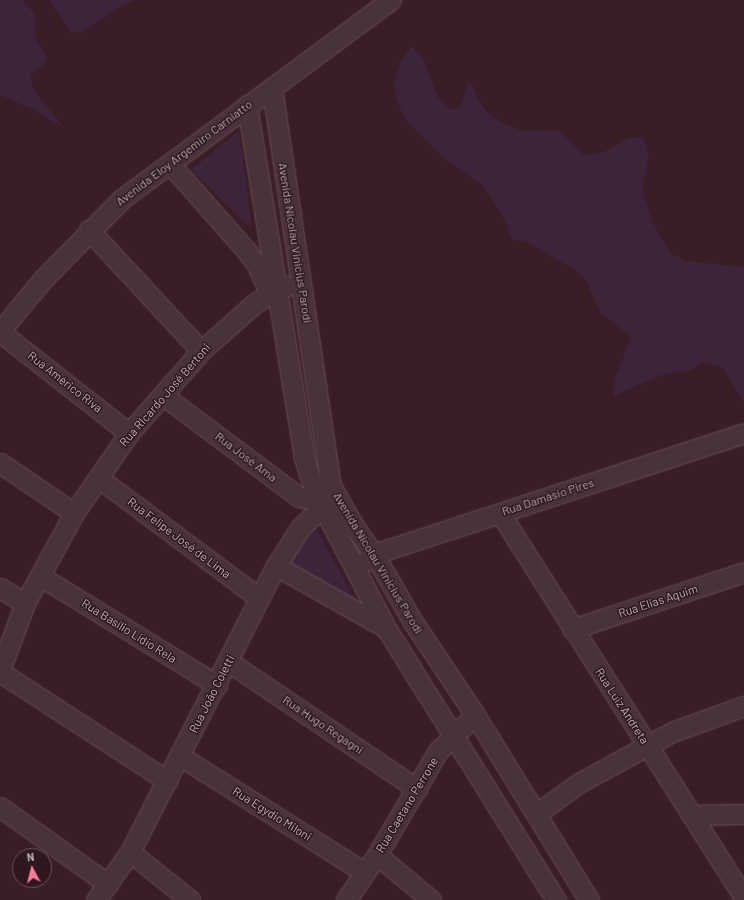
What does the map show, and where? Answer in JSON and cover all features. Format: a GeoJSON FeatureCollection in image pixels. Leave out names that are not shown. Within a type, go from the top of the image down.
{"type":"FeatureCollection","features":[{"type":"Feature","properties":{"kind":"street","name":"Avenida Eloy Argemiro Carniatto"},"geometry":{"type":"LineString","coordinates":[[0,331],[44,278],[89,230],[123,198],[272,88],[382,3]]}},
{"type":"Feature","properties":{"kind":"street","name":"Avenida Nicolau Vinicius Parodi"},"geometry":{"type":"LineString","coordinates":[[272,88],[300,283],[326,495],[355,528],[374,554],[413,622],[475,715],[589,900]]}},
{"type":"Feature","properties":{"kind":"street","name":"Avenida Nicolau Vinicius Parodi"},"geometry":{"type":"LineString","coordinates":[[247,106],[273,292],[304,458],[326,495],[356,568],[386,628],[454,735],[491,799],[556,900]]}},
{"type":"Feature","properties":{"kind":"street"},"geometry":{"type":"LineString","coordinates":[[170,164],[245,249],[273,292]]}},
{"type":"Feature","properties":{"kind":"street"},"geometry":{"type":"LineString","coordinates":[[89,230],[201,351]]}},
{"type":"Feature","properties":{"kind":"street","name":"Rua RIcardo José Bertoni"},"geometry":{"type":"LineString","coordinates":[[0,671],[25,603],[74,513],[100,479],[129,433],[164,396],[201,351],[242,313],[273,292],[300,283]]}},
{"type":"Feature","properties":{"kind":"street","name":"Rua Américo Riva"},"geometry":{"type":"LineString","coordinates":[[0,331],[129,433]]}},
{"type":"Feature","properties":{"kind":"street","name":"Rua José Ama"},"geometry":{"type":"LineString","coordinates":[[164,396],[299,497],[305,498],[326,495]]}},
{"type":"Feature","properties":{"kind":"street","name":"Rua Damásio Pires"},"geometry":{"type":"LineString","coordinates":[[356,568],[374,554],[744,433]]}},
{"type":"Feature","properties":{"kind":"street"},"geometry":{"type":"LineString","coordinates":[[0,463],[74,513]]}},
{"type":"Feature","properties":{"kind":"street","name":"Rua Felipe José de Lima"},"geometry":{"type":"LineString","coordinates":[[100,479],[259,598]]}},
{"type":"Feature","properties":{"kind":"street","name":"Rua João Coletti"},"geometry":{"type":"LineString","coordinates":[[96,900],[130,852],[229,662],[276,566],[300,528],[326,495]]}},
{"type":"Feature","properties":{"kind":"street","name":"Rua Luiz Andreta"},"geometry":{"type":"LineString","coordinates":[[500,513],[572,629],[744,898]]}},
{"type":"Feature","properties":{"kind":"street"},"geometry":{"type":"LineString","coordinates":[[276,566],[386,628]]}},
{"type":"Feature","properties":{"kind":"street","name":"Rua Elias Aquim"},"geometry":{"type":"LineString","coordinates":[[572,629],[744,572]]}},
{"type":"Feature","properties":{"kind":"street","name":"Rua Basílio Lídio Rela"},"geometry":{"type":"LineString","coordinates":[[40,576],[217,685]]}},
{"type":"Feature","properties":{"kind":"street"},"geometry":{"type":"LineString","coordinates":[[0,588],[25,603]]}},
{"type":"Feature","properties":{"kind":"street","name":"Rua Hugo Regagni"},"geometry":{"type":"LineString","coordinates":[[229,662],[417,789]]}},
{"type":"Feature","properties":{"kind":"street"},"geometry":{"type":"LineString","coordinates":[[0,671],[168,781]]}},
{"type":"Feature","properties":{"kind":"street"},"geometry":{"type":"LineString","coordinates":[[536,814],[579,783],[647,745],[694,723],[744,706]]}},
{"type":"Feature","properties":{"kind":"street","name":"Rua Caetano Perrone"},"geometry":{"type":"LineString","coordinates":[[346,900],[364,872],[377,856],[438,751],[475,715]]}},
{"type":"Feature","properties":{"kind":"street","name":"Rua Egydio Miloni"},"geometry":{"type":"LineString","coordinates":[[180,756],[364,872]]}},
{"type":"Feature","properties":{"kind":"street"},"geometry":{"type":"LineString","coordinates":[[0,807],[108,884]]}},
{"type":"Feature","properties":{"kind":"street"},"geometry":{"type":"LineString","coordinates":[[692,815],[744,814]]}},
{"type":"Feature","properties":{"kind":"street"},"geometry":{"type":"LineString","coordinates":[[130,852],[190,900]]}},
{"type":"Feature","properties":{"kind":"street"},"geometry":{"type":"LineString","coordinates":[[377,856],[431,900]]}},
{"type":"Feature","properties":{"kind":"shaded area"},"geometry":{"type":"Polygon","coordinates":[[[0,0],[23,0],[35,15],[36,40],[47,57],[44,64],[31,75],[32,88],[64,128],[31,108],[0,95],[0,0]]]}},
{"type":"Feature","properties":{"kind":"shaded area"},"geometry":{"type":"Polygon","coordinates":[[[49,0],[136,0],[122,6],[82,32],[72,33],[49,0]]]}},
{"type":"Feature","properties":{"kind":"shaded area"},"geometry":{"type":"Polygon","coordinates":[[[411,46],[422,57],[438,98],[451,110],[457,109],[461,104],[469,81],[482,106],[499,122],[520,130],[560,131],[583,155],[602,153],[630,137],[643,138],[649,156],[643,184],[644,196],[653,223],[671,254],[687,261],[744,267],[744,402],[723,368],[704,362],[692,370],[661,375],[614,396],[614,381],[631,337],[600,312],[586,281],[576,270],[526,242],[512,240],[504,218],[483,186],[444,158],[405,119],[396,98],[394,80],[400,63],[411,46]]]}},
{"type":"Feature","properties":{"kind":"shaded area"},"geometry":{"type":"Polygon","coordinates":[[[239,131],[252,229],[191,170],[239,131]]]}},
{"type":"Feature","properties":{"kind":"shaded area"},"geometry":{"type":"Polygon","coordinates":[[[313,523],[356,602],[287,563],[313,523]]]}}]}
